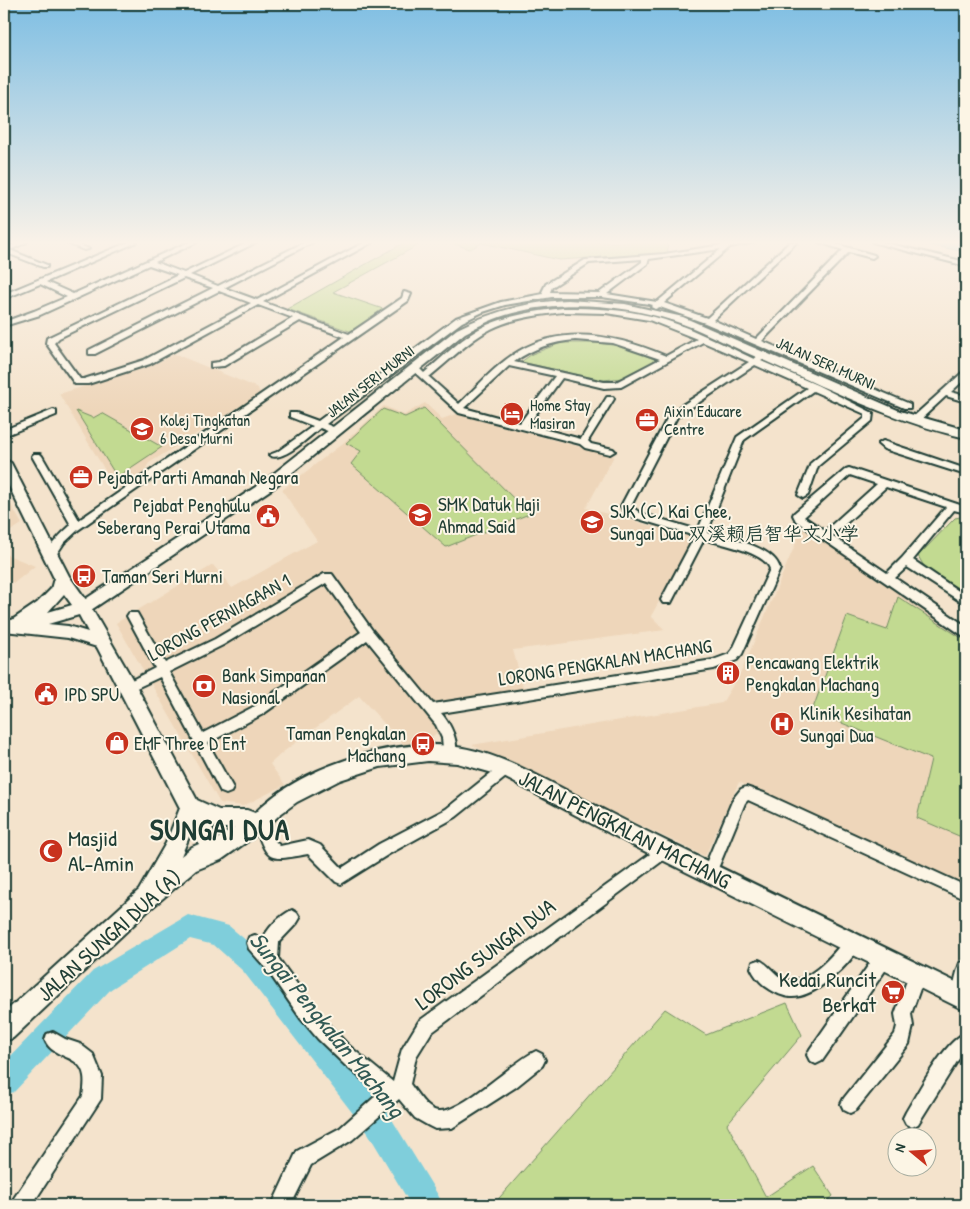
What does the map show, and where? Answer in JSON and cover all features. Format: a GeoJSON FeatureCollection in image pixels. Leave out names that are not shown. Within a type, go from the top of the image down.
{"type":"FeatureCollection","features":[{"type":"Feature","properties":{"kind":"main road"},"geometry":{"type":"LineString","coordinates":[[4,463],[62,578],[83,608],[128,687],[211,848]]}},
{"type":"Feature","properties":{"kind":"main road"},"geometry":{"type":"LineString","coordinates":[[9,624],[37,612],[60,589],[62,578]]}},
{"type":"Feature","properties":{"kind":"main road"},"geometry":{"type":"LineString","coordinates":[[9,624],[52,617],[83,608]]}},
{"type":"Feature","properties":{"kind":"main road"},"geometry":{"type":"LineString","coordinates":[[9,624],[68,632],[103,643]]}},
{"type":"Feature","properties":{"kind":"main road","name":"JALAN PENGKALAN MACHANG"},"geometry":{"type":"LineString","coordinates":[[211,848],[313,784],[338,772],[366,762],[401,755],[449,754],[483,761],[506,769],[664,851],[963,998]]}},
{"type":"Feature","properties":{"kind":"main road"},"geometry":{"type":"LineString","coordinates":[[191,807],[218,819],[260,817]]}},
{"type":"Feature","properties":{"kind":"main road"},"geometry":{"type":"LineString","coordinates":[[141,902],[174,849],[191,807]]}},
{"type":"Feature","properties":{"kind":"main road","name":"JALAN SUNGAI DUA (A)"},"geometry":{"type":"LineString","coordinates":[[6,1022],[141,902],[211,848]]}},
{"type":"Feature","properties":{"kind":"street"},"geometry":{"type":"LineString","coordinates":[[4,324],[37,313],[67,298]]}},
{"type":"Feature","properties":{"kind":"street"},"geometry":{"type":"LineString","coordinates":[[135,298],[50,340],[50,343],[78,382],[85,382],[147,362],[264,298]]}},
{"type":"Feature","properties":{"kind":"street"},"geometry":{"type":"LineString","coordinates":[[92,352],[197,298]]}},
{"type":"Feature","properties":{"kind":"street"},"geometry":{"type":"LineString","coordinates":[[247,298],[350,337]]}},
{"type":"Feature","properties":{"kind":"street"},"geometry":{"type":"LineString","coordinates":[[42,538],[57,536],[75,527],[405,298]]}},
{"type":"Feature","properties":{"kind":"street"},"geometry":{"type":"LineString","coordinates":[[274,455],[279,455],[459,320],[489,308],[536,298]]}},
{"type":"Feature","properties":{"kind":"street"},"geometry":{"type":"LineString","coordinates":[[613,298],[708,321],[908,406]]}},
{"type":"Feature","properties":{"kind":"street"},"geometry":{"type":"LineString","coordinates":[[654,307],[664,298]]}},
{"type":"Feature","properties":{"kind":"street"},"geometry":{"type":"LineString","coordinates":[[708,321],[733,298]]}},
{"type":"Feature","properties":{"kind":"street"},"geometry":{"type":"LineString","coordinates":[[757,342],[800,298]]}},
{"type":"Feature","properties":{"kind":"street","name":"JALAN SERI MURNI"},"geometry":{"type":"LineString","coordinates":[[83,608],[245,502],[471,325],[512,310],[545,304],[591,302],[654,307],[760,359],[916,419],[966,434]]}},
{"type":"Feature","properties":{"kind":"street"},"geometry":{"type":"LineString","coordinates":[[424,377],[472,338],[489,327],[529,315],[581,310],[629,314],[650,318],[760,359],[869,413],[869,419],[814,465],[803,495]]}},
{"type":"Feature","properties":{"kind":"street"},"geometry":{"type":"LineString","coordinates":[[214,365],[221,364],[300,318]]}},
{"type":"Feature","properties":{"kind":"street"},"geometry":{"type":"LineString","coordinates":[[458,409],[522,352],[558,340],[575,338],[621,341],[667,359]]}},
{"type":"Feature","properties":{"kind":"street"},"geometry":{"type":"LineString","coordinates":[[509,363],[604,385],[618,385],[704,338]]}},
{"type":"Feature","properties":{"kind":"street","name":"LORONG PENGKALAN MACHANG"},"geometry":{"type":"LineString","coordinates":[[431,709],[714,664],[733,657],[738,651],[775,565],[770,558],[759,552],[650,520],[628,510],[627,503],[673,415],[760,359]]}},
{"type":"Feature","properties":{"kind":"street"},"geometry":{"type":"LineString","coordinates":[[414,368],[458,409],[610,451]]}},
{"type":"Feature","properties":{"kind":"street"},"geometry":{"type":"LineString","coordinates":[[522,427],[560,374]]}},
{"type":"Feature","properties":{"kind":"street"},"geometry":{"type":"LineString","coordinates":[[916,419],[966,374]]}},
{"type":"Feature","properties":{"kind":"street"},"geometry":{"type":"LineString","coordinates":[[667,600],[701,534],[743,435],[814,387]]}},
{"type":"Feature","properties":{"kind":"street"},"geometry":{"type":"LineString","coordinates":[[945,393],[966,399]]}},
{"type":"Feature","properties":{"kind":"street"},"geometry":{"type":"LineString","coordinates":[[583,442],[610,399]]}},
{"type":"Feature","properties":{"kind":"street"},"geometry":{"type":"LineString","coordinates":[[4,433],[53,413]]}},
{"type":"Feature","properties":{"kind":"street"},"geometry":{"type":"LineString","coordinates":[[293,415],[335,431]]}},
{"type":"Feature","properties":{"kind":"street"},"geometry":{"type":"LineString","coordinates":[[883,444],[886,447],[966,472]]}},
{"type":"Feature","properties":{"kind":"street"},"geometry":{"type":"LineString","coordinates":[[37,456],[75,527]]}},
{"type":"Feature","properties":{"kind":"street"},"geometry":{"type":"LineString","coordinates":[[966,510],[849,471],[798,515],[800,519],[966,632]]}},
{"type":"Feature","properties":{"kind":"street"},"geometry":{"type":"LineString","coordinates":[[826,536],[884,483]]}},
{"type":"Feature","properties":{"kind":"street"},"geometry":{"type":"LineString","coordinates":[[888,578],[906,561],[952,506]]}},
{"type":"Feature","properties":{"kind":"street"},"geometry":{"type":"LineString","coordinates":[[50,555],[60,541],[75,527]]}},
{"type":"Feature","properties":{"kind":"street"},"geometry":{"type":"LineString","coordinates":[[906,561],[966,601]]}},
{"type":"Feature","properties":{"kind":"street","name":"LORONG PERNIAGAAN 1"},"geometry":{"type":"LineString","coordinates":[[128,687],[219,642],[328,577],[368,633]]}},
{"type":"Feature","properties":{"kind":"street"},"geometry":{"type":"LineString","coordinates":[[133,616],[226,788]]}},
{"type":"Feature","properties":{"kind":"street"},"geometry":{"type":"LineString","coordinates":[[200,740],[259,710],[368,633],[441,722],[448,738],[449,754]]}},
{"type":"Feature","properties":{"kind":"street"},"geometry":{"type":"LineString","coordinates":[[260,817],[270,846],[278,853],[308,847],[316,850],[337,876],[341,877],[384,849],[451,812],[506,769]]}},
{"type":"Feature","properties":{"kind":"street"},"geometry":{"type":"LineString","coordinates":[[710,873],[740,799],[746,793],[759,797],[966,893]]}},
{"type":"Feature","properties":{"kind":"street","name":"LORONG SUNGAI DUA"},"geometry":{"type":"LineString","coordinates":[[393,1092],[409,1049],[425,1027],[664,851]]}},
{"type":"Feature","properties":{"kind":"street"},"geometry":{"type":"LineString","coordinates":[[270,958],[271,939],[292,918]]}},
{"type":"Feature","properties":{"kind":"street"},"geometry":{"type":"LineString","coordinates":[[255,943],[270,958],[315,1024],[362,1070],[435,1120],[452,1119],[510,1081],[536,1060]]}},
{"type":"Feature","properties":{"kind":"street"},"geometry":{"type":"LineString","coordinates":[[759,968],[779,986],[793,990],[802,988],[832,968],[853,943]]}},
{"type":"Feature","properties":{"kind":"street"},"geometry":{"type":"LineString","coordinates":[[816,1055],[883,959]]}},
{"type":"Feature","properties":{"kind":"street"},"geometry":{"type":"LineString","coordinates":[[963,998],[966,969]]}},
{"type":"Feature","properties":{"kind":"street"},"geometry":{"type":"LineString","coordinates":[[850,1104],[903,1038],[905,1026],[903,1014],[917,975]]}},
{"type":"Feature","properties":{"kind":"street"},"geometry":{"type":"LineString","coordinates":[[20,1205],[92,1099],[93,1076],[87,1060],[74,1050],[61,1047],[53,1040]]}},
{"type":"Feature","properties":{"kind":"street"},"geometry":{"type":"LineString","coordinates":[[912,1118],[952,1054],[966,1041]]}},
{"type":"Feature","properties":{"kind":"street"},"geometry":{"type":"LineString","coordinates":[[281,1205],[304,1158],[346,1134],[393,1092]]}},
{"type":"Feature","properties":{"kind":"shaded area","name":"Kolej Tingkatan 6 Desa Murni"},"geometry":{"type":"Polygon","coordinates":[[[175,354],[258,388],[260,394],[149,463],[142,475],[117,490],[59,394],[148,367],[175,354]]]}},
{"type":"Feature","properties":{"kind":"shaded area"},"geometry":{"type":"Polygon","coordinates":[[[425,403],[442,419],[456,414],[614,456],[586,508],[687,536],[692,542],[651,616],[665,630],[513,650],[526,698],[426,714],[439,731],[427,741],[404,745],[359,696],[283,752],[270,764],[285,785],[243,806],[220,803],[116,623],[213,565],[232,588],[317,541],[282,490],[342,444],[384,406],[404,415],[425,403]]]}},
{"type":"Feature","properties":{"kind":"shaded area"},"geometry":{"type":"Polygon","coordinates":[[[10,503],[22,524],[4,535],[4,507],[10,503]]]}},
{"type":"Feature","properties":{"kind":"shaded area","name":"Klinik Kesihatan Sungai Dua"},"geometry":{"type":"Polygon","coordinates":[[[803,526],[966,636],[966,885],[739,782],[705,856],[472,745],[722,703],[742,670],[803,526]]]}},
{"type":"Feature","properties":{"kind":"shaded area"},"geometry":{"type":"Polygon","coordinates":[[[4,553],[35,566],[14,583],[4,578],[4,553]]]}},
{"type":"Feature","properties":{"kind":"green space"},"geometry":{"type":"Polygon","coordinates":[[[306,298],[352,298],[386,310],[352,332],[287,309],[306,298]]]}},
{"type":"Feature","properties":{"kind":"green space"},"geometry":{"type":"Polygon","coordinates":[[[561,343],[597,343],[627,347],[656,360],[623,378],[603,380],[521,362],[532,354],[561,343]]]}},
{"type":"Feature","properties":{"kind":"green space"},"geometry":{"type":"Polygon","coordinates":[[[424,408],[529,514],[446,547],[351,464],[361,451],[346,443],[383,409],[405,417],[424,408]]]}},
{"type":"Feature","properties":{"kind":"green space"},"geometry":{"type":"Polygon","coordinates":[[[76,411],[93,418],[102,413],[162,447],[117,477],[76,411]]]}},
{"type":"Feature","properties":{"kind":"green space"},"geometry":{"type":"Polygon","coordinates":[[[966,516],[966,593],[925,568],[918,556],[955,518],[966,516]]]}},
{"type":"Feature","properties":{"kind":"green space"},"geometry":{"type":"Polygon","coordinates":[[[898,597],[966,641],[966,839],[917,818],[931,759],[812,711],[847,616],[887,630],[898,597]]]}},
{"type":"Feature","properties":{"kind":"green space"},"geometry":{"type":"Polygon","coordinates":[[[787,1003],[802,1035],[727,1124],[766,1197],[813,1166],[833,1196],[823,1205],[493,1205],[665,1009],[706,1035],[787,1003]]]}},
{"type":"Feature","properties":{"kind":"waterway","name":"Sungai Pengkalan Machang"},"geometry":{"type":"LineString","coordinates":[[4,1082],[102,980],[188,927],[220,934],[252,962],[378,1123],[428,1205]]}},
{"type":"Feature","properties":{"kind":"place","name":"Home Stay Masiran"},"geometry":{"type":"Point","coordinates":[512,414]}},
{"type":"Feature","properties":{"kind":"place","name":"Aixin Educare Centre"},"geometry":{"type":"Point","coordinates":[647,420]}},
{"type":"Feature","properties":{"kind":"place","name":"Kolej Tingkatan 6 Desa Murni"},"geometry":{"type":"Point","coordinates":[142,429]}},
{"type":"Feature","properties":{"kind":"place","name":"Pejabat Parti Amanah Negara"},"geometry":{"type":"Point","coordinates":[81,477]}},
{"type":"Feature","properties":{"kind":"place","name":"SMK Datuk Haji Ahmad Said"},"geometry":{"type":"Point","coordinates":[420,515]}},
{"type":"Feature","properties":{"kind":"place","name":"Pejabat Penghulu Seberang Perai Utama"},"geometry":{"type":"Point","coordinates":[268,516]}},
{"type":"Feature","properties":{"kind":"place","name":"SJK (C) Kai Chee, Sungai Dua 双溪赖启智华文小学"},"geometry":{"type":"Point","coordinates":[592,522]}},
{"type":"Feature","properties":{"kind":"place","name":"Taman Seri Murni"},"geometry":{"type":"Point","coordinates":[84,576]}},
{"type":"Feature","properties":{"kind":"place","name":"Pencawang Elektrik Pengkalan Machang"},"geometry":{"type":"Point","coordinates":[728,673]}},
{"type":"Feature","properties":{"kind":"place","name":"Bank Simpanan Nasional"},"geometry":{"type":"Point","coordinates":[204,686]}},
{"type":"Feature","properties":{"kind":"place","name":"IPD SPU"},"geometry":{"type":"Point","coordinates":[46,694]}},
{"type":"Feature","properties":{"kind":"place","name":"Klinik Kesihatan Sungai Dua"},"geometry":{"type":"Point","coordinates":[782,724]}},
{"type":"Feature","properties":{"kind":"place","name":"EMF Three D Ent"},"geometry":{"type":"Point","coordinates":[117,743]}},
{"type":"Feature","properties":{"kind":"place","name":"Taman Pengkalan Machang"},"geometry":{"type":"Point","coordinates":[423,744]}},
{"type":"Feature","properties":{"kind":"place","name":"Masjid Al-Amin"},"geometry":{"type":"Point","coordinates":[51,851]}},
{"type":"Feature","properties":{"kind":"place","name":"Kedai Runcit Berkat"},"geometry":{"type":"Point","coordinates":[893,992]}},
{"type":"Feature","properties":{"kind":"district","name":"SUNGAI DUA"},"geometry":{"type":"Point","coordinates":[220,830]}}]}
